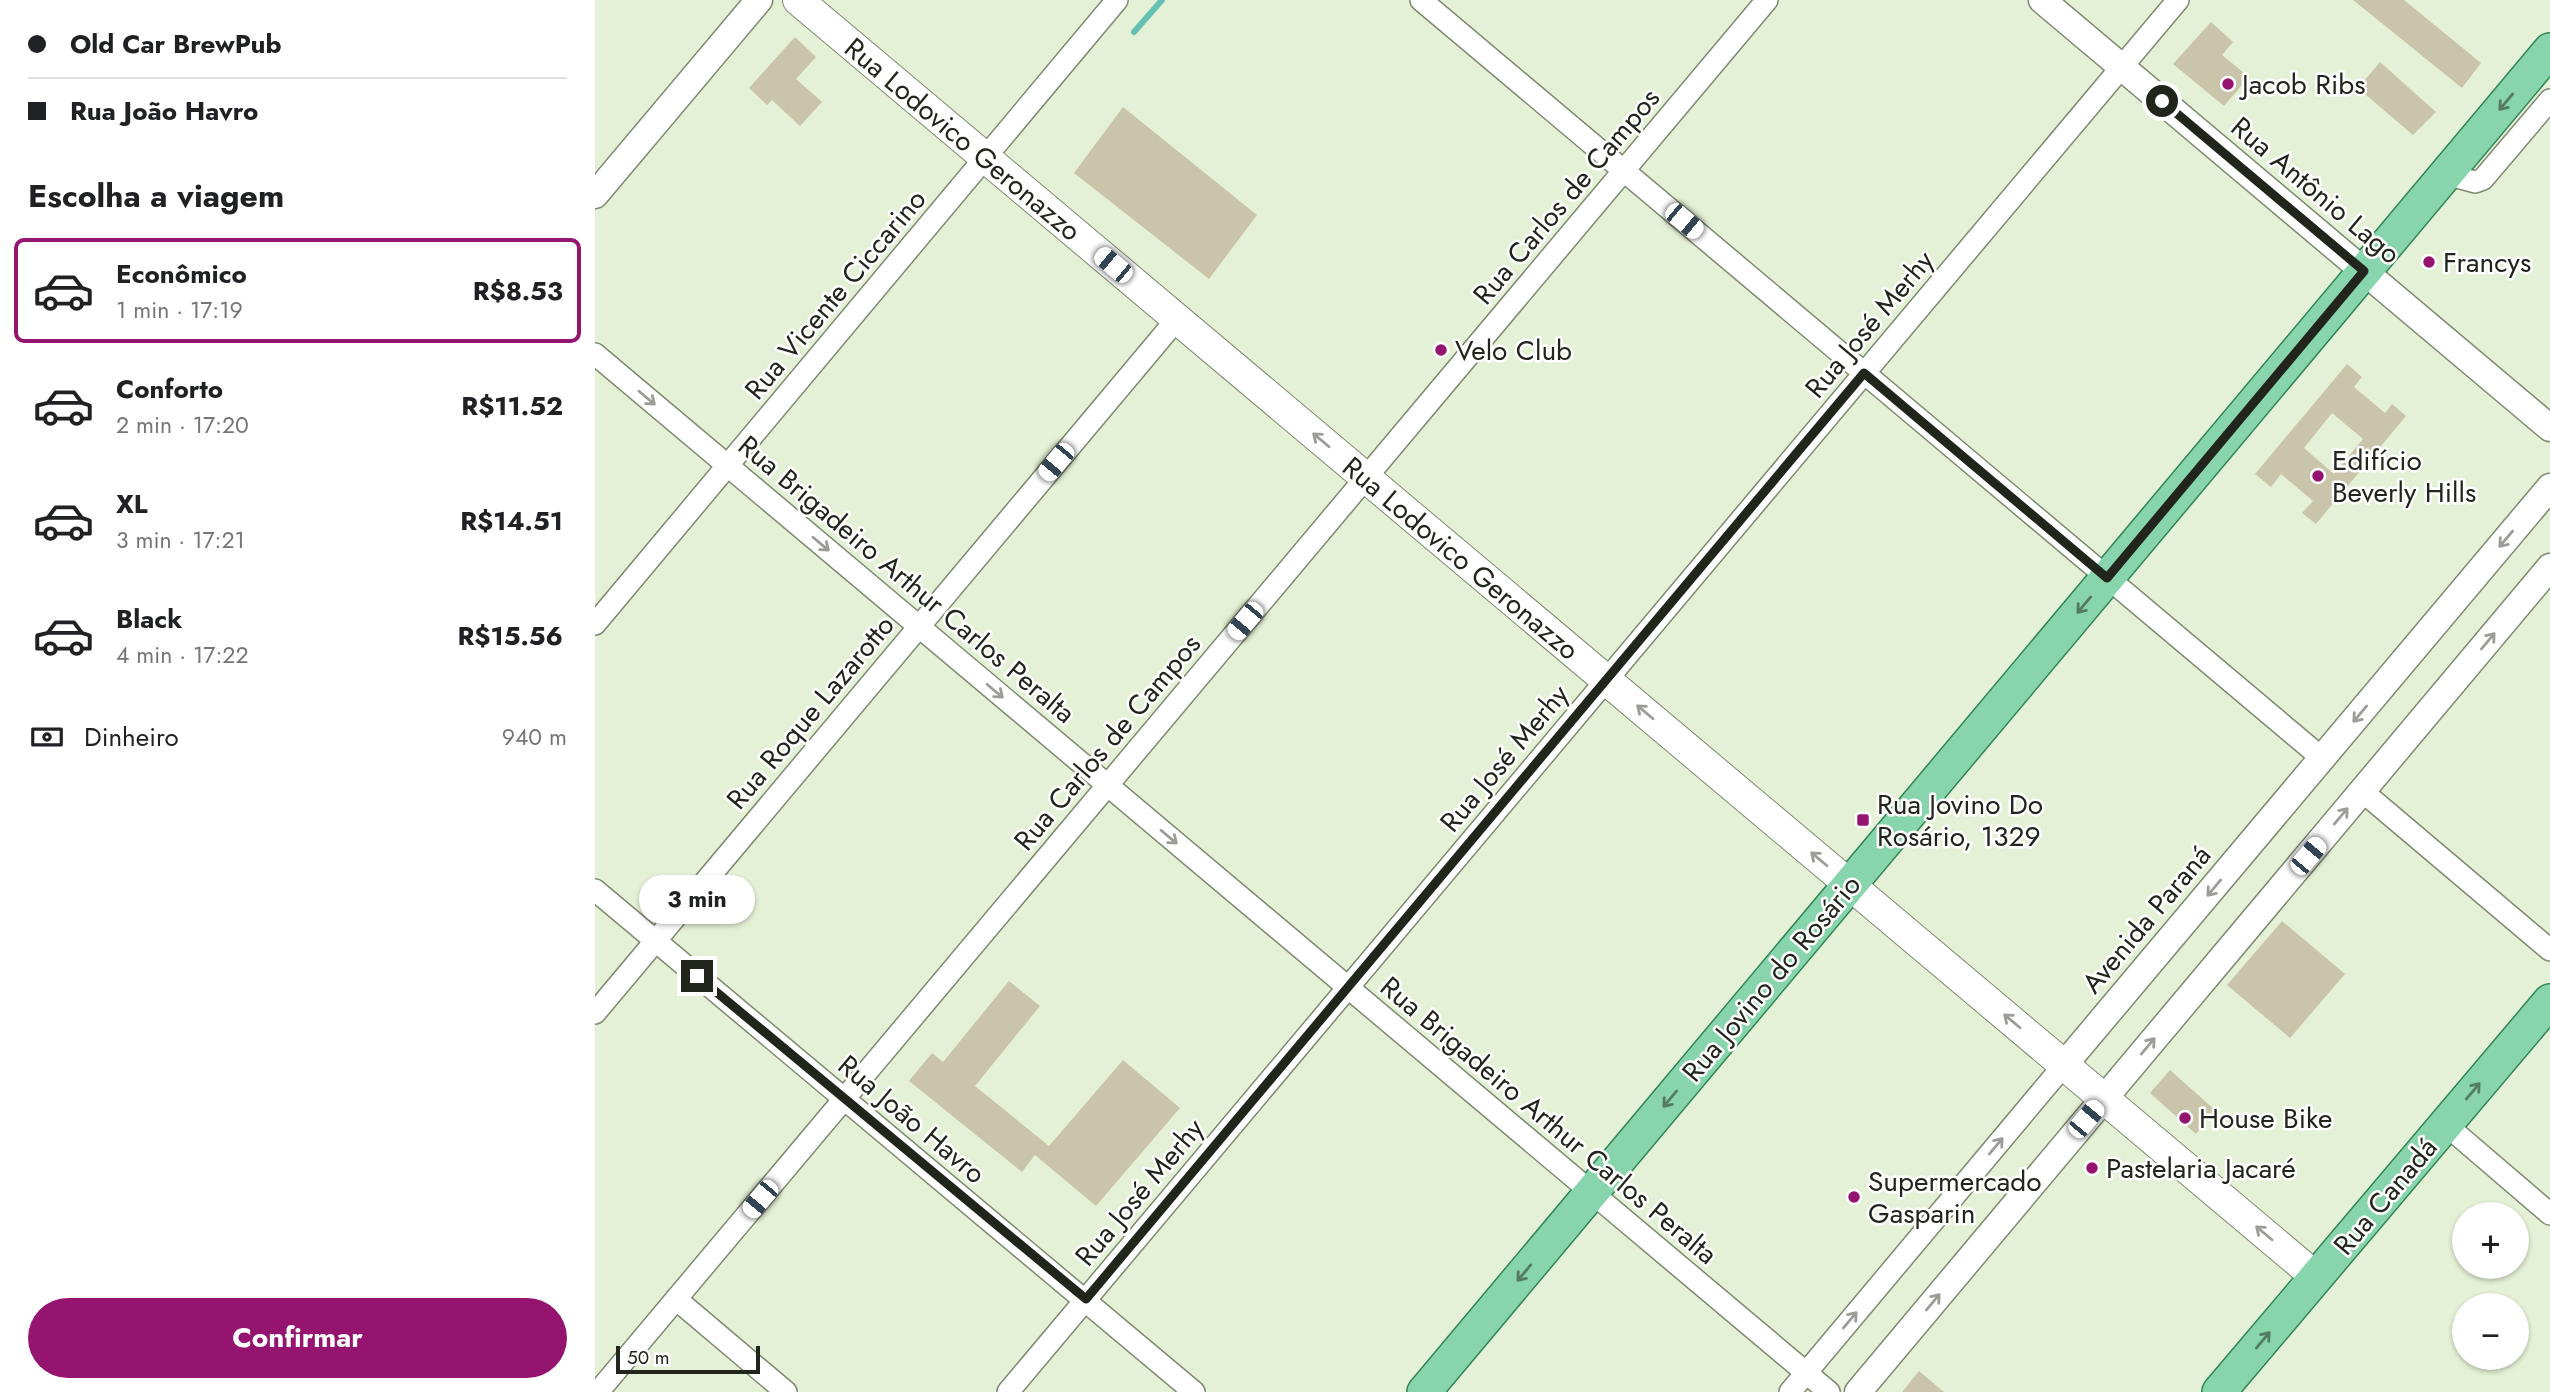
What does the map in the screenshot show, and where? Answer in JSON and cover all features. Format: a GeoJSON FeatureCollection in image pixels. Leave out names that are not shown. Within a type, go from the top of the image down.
{"type":"FeatureCollection","features":[{"type":"Feature","properties":{"kind":"main road","name":"Rua Lodovico Geronazzo"},"geometry":{"type":"LineString","coordinates":[[798,0],[2316,1277]]}},
{"type":"Feature","properties":{"kind":"main road","name":"Rua Jovino do Rosário"},"geometry":{"type":"LineString","coordinates":[[1424,1392],[2550,50]]}},
{"type":"Feature","properties":{"kind":"main road","name":"Rua Canadá"},"geometry":{"type":"LineString","coordinates":[[2219,1392],[2550,1001]]}},
{"type":"Feature","properties":{"kind":"street"},"geometry":{"type":"LineString","coordinates":[[595,195],[759,0]]}},
{"type":"Feature","properties":{"kind":"street","name":"Rua Vicente Ciccarino"},"geometry":{"type":"LineString","coordinates":[[595,624],[1117,0]]}},
{"type":"Feature","properties":{"kind":"street"},"geometry":{"type":"LineString","coordinates":[[1421,0],[2323,759]]}},
{"type":"Feature","properties":{"kind":"street","name":"Rua Carlos de Campos"},"geometry":{"type":"LineString","coordinates":[[598,1392],[1767,0]]}},
{"type":"Feature","properties":{"kind":"street","name":"Rua Antônio Lago"},"geometry":{"type":"LineString","coordinates":[[2042,0],[2550,428]]}},
{"type":"Feature","properties":{"kind":"street","name":"Rua José Merhy"},"geometry":{"type":"LineString","coordinates":[[1008,1392],[2178,0]]}},
{"type":"Feature","properties":{"kind":"street"},"geometry":{"type":"LineString","coordinates":[[2446,174],[2475,182],[2483,179],[2550,100]]}},
{"type":"Feature","properties":{"kind":"street","name":"Rua Roque Lazarotto"},"geometry":{"type":"LineString","coordinates":[[595,1013],[1177,318]]}},
{"type":"Feature","properties":{"kind":"street","name":"Rua Brigadeiro Arthur Carlos Peralta"},"geometry":{"type":"LineString","coordinates":[[595,354],[1827,1390]]}},
{"type":"Feature","properties":{"kind":"street","name":"Avenida Paraná"},"geometry":{"type":"LineString","coordinates":[[1790,1392],[2550,487]]}},
{"type":"Feature","properties":{"kind":"street"},"geometry":{"type":"LineString","coordinates":[[1858,1392],[2550,567]]}},
{"type":"Feature","properties":{"kind":"street"},"geometry":{"type":"LineString","coordinates":[[2362,791],[2550,950]]}},
{"type":"Feature","properties":{"kind":"street","name":"Rua João Havro"},"geometry":{"type":"LineString","coordinates":[[595,890],[1194,1392]]}},
{"type":"Feature","properties":{"kind":"street"},"geometry":{"type":"LineString","coordinates":[[2445,1124],[2550,1214]]}},
{"type":"Feature","properties":{"kind":"street"},"geometry":{"type":"LineString","coordinates":[[676,1299],[786,1392]]}},
{"type":"Feature","properties":{"kind":"building"},"geometry":{"type":"Polygon","coordinates":[[[2353,0],[2404,0],[2481,63],[2462,88],[2353,0]]]}},
{"type":"Feature","properties":{"kind":"building"},"geometry":{"type":"Polygon","coordinates":[[[2211,22],[2233,42],[2222,55],[2249,77],[2224,106],[2173,64],[2211,22]]]}},
{"type":"Feature","properties":{"kind":"building"},"geometry":{"type":"Polygon","coordinates":[[[795,37],[816,57],[796,79],[822,102],[800,126],[772,100],[767,105],[749,88],[795,37]]]}},
{"type":"Feature","properties":{"kind":"building"},"geometry":{"type":"Polygon","coordinates":[[[2380,62],[2436,112],[2413,135],[2358,88],[2380,62]]]}},
{"type":"Feature","properties":{"kind":"building"},"geometry":{"type":"Polygon","coordinates":[[[1123,107],[1257,215],[1209,279],[1074,173],[1123,107]]]}},
{"type":"Feature","properties":{"kind":"building"},"geometry":{"type":"Polygon","coordinates":[[[2347,364],[2362,377],[2354,387],[2385,413],[2392,404],[2406,416],[2316,524],[2302,513],[2313,501],[2281,474],[2271,487],[2255,474],[2347,364]],[[2332,413],[2304,448],[2334,474],[2363,439],[2332,413]]]}},
{"type":"Feature","properties":{"kind":"building"},"geometry":{"type":"Polygon","coordinates":[[[2282,921],[2345,974],[2290,1038],[2227,985],[2282,921]]]}},
{"type":"Feature","properties":{"kind":"building"},"geometry":{"type":"Polygon","coordinates":[[[1009,981],[1040,1006],[975,1086],[1049,1146],[1123,1060],[1180,1108],[1096,1206],[1035,1155],[1022,1172],[909,1081],[932,1053],[943,1062],[1009,981]]]}},
{"type":"Feature","properties":{"kind":"building"},"geometry":{"type":"Polygon","coordinates":[[[2170,1070],[2216,1111],[2196,1134],[2150,1093],[2170,1070]]]}},
{"type":"Feature","properties":{"kind":"building"},"geometry":{"type":"Polygon","coordinates":[[[1919,1371],[1944,1392],[1902,1392],[1919,1371]]]}},
{"type":"Feature","properties":{"kind":"waterway"},"geometry":{"type":"LineString","coordinates":[[1134,32],[1162,0]]}},
{"type":"Feature","properties":{"kind":"place","name":"Jacob Ribs"},"geometry":{"type":"Point","coordinates":[2228,84]}},
{"type":"Feature","properties":{"kind":"place","name":"Francys"},"geometry":{"type":"Point","coordinates":[2429,262]}},
{"type":"Feature","properties":{"kind":"place","name":"Velo Club"},"geometry":{"type":"Point","coordinates":[1441,350]}},
{"type":"Feature","properties":{"kind":"place","name":"Edifício Beverly Hills"},"geometry":{"type":"Point","coordinates":[2318,476]}},
{"type":"Feature","properties":{"kind":"place","name":"Rua Jovino Do Rosário, 1329"},"geometry":{"type":"Point","coordinates":[1863,820]}},
{"type":"Feature","properties":{"kind":"place","name":"House Bike"},"geometry":{"type":"Point","coordinates":[2185,1118]}},
{"type":"Feature","properties":{"kind":"place","name":"Pastelaria Jacaré"},"geometry":{"type":"Point","coordinates":[2092,1168]}},
{"type":"Feature","properties":{"kind":"place","name":"Supermercado Gasparin"},"geometry":{"type":"Point","coordinates":[1854,1197]}},
{"type":"Feature","properties":{"kind":"route"},"geometry":{"type":"LineString","coordinates":[[697,976],[1086,1299],[1864,373],[2107,578],[2364,271],[2162,101]]}}]}
